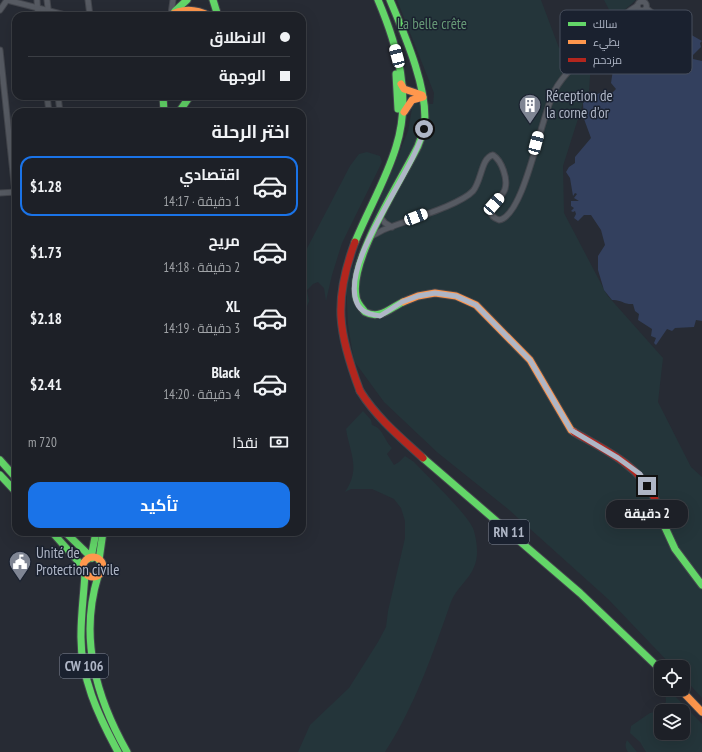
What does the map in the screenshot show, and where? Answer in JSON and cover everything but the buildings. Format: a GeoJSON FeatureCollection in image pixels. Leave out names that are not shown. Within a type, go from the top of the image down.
{"type":"FeatureCollection","features":[{"type":"Feature","properties":{"kind":"main road"},"geometry":{"type":"LineString","coordinates":[[174,12],[188,0]]}},
{"type":"Feature","properties":{"kind":"main road"},"geometry":{"type":"LineString","coordinates":[[213,0],[217,12]]}},
{"type":"Feature","properties":{"kind":"main road","name":"RN 11"},"geometry":{"type":"LineString","coordinates":[[372,0],[386,36],[395,70],[398,109],[396,131],[346,260],[339,285],[337,303],[340,337],[343,353],[350,374],[370,407],[388,426],[580,594],[654,663]]}},
{"type":"Feature","properties":{"kind":"main road","name":"RN 11"},"geometry":{"type":"LineString","coordinates":[[360,392],[346,357],[340,310],[341,292],[355,243],[396,147],[403,113],[404,89],[393,40],[378,0]]}},
{"type":"Feature","properties":{"kind":"main road"},"geometry":{"type":"LineString","coordinates":[[390,0],[403,31],[423,96],[424,119],[422,138],[370,238],[356,272],[354,288],[357,304],[366,313],[380,316],[402,302],[418,296],[435,293],[456,296],[476,305],[530,360],[571,430],[618,458],[640,474],[654,497],[662,522],[675,549],[702,585]]}},
{"type":"Feature","properties":{"kind":"main road"},"geometry":{"type":"LineString","coordinates":[[177,12],[182,10],[193,10],[199,12]]}},
{"type":"Feature","properties":{"kind":"main road"},"geometry":{"type":"LineString","coordinates":[[395,70],[404,89],[423,96]]}},
{"type":"Feature","properties":{"kind":"main road"},"geometry":{"type":"LineString","coordinates":[[403,113],[412,100],[423,96]]}},
{"type":"Feature","properties":{"kind":"main road"},"geometry":{"type":"LineString","coordinates":[[0,460],[12,474]]}},
{"type":"Feature","properties":{"kind":"main road"},"geometry":{"type":"LineString","coordinates":[[0,475],[12,488]]}},
{"type":"Feature","properties":{"kind":"main road"},"geometry":{"type":"LineString","coordinates":[[55,536],[84,571],[91,577],[98,576],[103,568],[100,560],[103,536]]}},
{"type":"Feature","properties":{"kind":"main road"},"geometry":{"type":"LineString","coordinates":[[69,536],[90,558],[100,560]]}},
{"type":"Feature","properties":{"kind":"main road"},"geometry":{"type":"LineString","coordinates":[[84,571],[85,562],[90,558],[95,536]]}},
{"type":"Feature","properties":{"kind":"main road","name":"CW 106"},"geometry":{"type":"LineString","coordinates":[[84,571],[81,628],[83,660],[94,705],[118,752]]}},
{"type":"Feature","properties":{"kind":"main road","name":"CW 106"},"geometry":{"type":"LineString","coordinates":[[98,576],[93,592],[90,614],[91,654],[106,711],[127,752]]}},
{"type":"Feature","properties":{"kind":"main road"},"geometry":{"type":"LineString","coordinates":[[687,696],[702,712]]}},
{"type":"Feature","properties":{"kind":"street"},"geometry":{"type":"LineString","coordinates":[[0,10],[7,0],[38,7],[46,12]]}},
{"type":"Feature","properties":{"kind":"street"},"geometry":{"type":"LineString","coordinates":[[37,0],[38,12]]}},
{"type":"Feature","properties":{"kind":"street"},"geometry":{"type":"LineString","coordinates":[[47,0],[48,12]]}},
{"type":"Feature","properties":{"kind":"street"},"geometry":{"type":"LineString","coordinates":[[88,0],[90,12]]}},
{"type":"Feature","properties":{"kind":"street"},"geometry":{"type":"LineString","coordinates":[[171,12],[173,0]]}},
{"type":"Feature","properties":{"kind":"street"},"geometry":{"type":"LineString","coordinates":[[631,10],[638,6],[639,2],[644,1],[646,8],[648,10]]}},
{"type":"Feature","properties":{"kind":"street"},"geometry":{"type":"LineString","coordinates":[[638,6],[641,10],[646,8]]}},
{"type":"Feature","properties":{"kind":"street"},"geometry":{"type":"LineString","coordinates":[[0,50],[12,164]]}},
{"type":"Feature","properties":{"kind":"street"},"geometry":{"type":"LineString","coordinates":[[370,238],[378,232],[451,205],[462,199],[472,191],[479,181],[484,161],[493,155],[500,163],[506,185],[502,194],[492,207],[492,212],[494,217],[499,220],[506,216],[516,205],[524,188],[544,115],[558,84],[567,74]]}},
{"type":"Feature","properties":{"kind":"street"},"geometry":{"type":"LineString","coordinates":[[0,193],[12,192]]}},
{"type":"Feature","properties":{"kind":"street"},"geometry":{"type":"LineString","coordinates":[[381,218],[385,224],[392,227]]}},
{"type":"Feature","properties":{"kind":"green space","name":"La belle crête"},"geometry":{"type":"Polygon","coordinates":[[[397,0],[541,0],[560,48],[560,74],[590,74],[589,91],[583,103],[563,166],[564,213],[607,295],[663,358],[658,402],[691,467],[702,477],[702,698],[690,685],[690,660],[666,660],[608,599],[508,509],[438,453],[384,402],[354,361],[348,325],[346,283],[408,131],[413,103],[433,104],[434,93],[397,0]]]}},
{"type":"Feature","properties":{"kind":"green space"},"geometry":{"type":"Polygon","coordinates":[[[604,0],[636,0],[624,10],[609,10],[604,0]]]}},
{"type":"Feature","properties":{"kind":"green space"},"geometry":{"type":"Polygon","coordinates":[[[367,152],[380,156],[382,162],[342,243],[326,301],[324,288],[318,282],[313,284],[307,290],[309,301],[306,309],[306,250],[350,166],[359,154],[367,152]]]}},
{"type":"Feature","properties":{"kind":"green space"},"geometry":{"type":"Polygon","coordinates":[[[363,411],[371,420],[372,425],[381,431],[392,448],[387,454],[394,465],[405,456],[414,462],[465,516],[474,531],[477,544],[477,558],[472,572],[453,597],[430,660],[414,698],[385,752],[298,752],[310,725],[349,688],[386,627],[388,611],[405,538],[405,521],[401,508],[394,499],[372,489],[351,489],[345,492],[350,483],[353,468],[352,454],[346,429],[363,411]]]}},
{"type":"Feature","properties":{"kind":"green space"},"geometry":{"type":"Polygon","coordinates":[[[666,696],[675,696],[683,704],[665,704],[666,696]]]}},
{"type":"Feature","properties":{"kind":"green space"},"geometry":{"type":"Polygon","coordinates":[[[654,712],[654,740],[690,740],[690,712],[702,724],[702,752],[646,752],[640,742],[630,733],[631,726],[650,713],[654,712]]]}},
{"type":"Feature","properties":{"kind":"green space"},"geometry":{"type":"Polygon","coordinates":[[[627,740],[637,752],[628,752],[626,749],[627,740]]]}},
{"type":"Feature","properties":{"kind":"water"},"geometry":{"type":"Polygon","coordinates":[[[692,35],[702,41],[700,43],[701,47],[693,55],[693,59],[702,61],[702,321],[696,320],[694,327],[675,328],[672,331],[667,329],[656,345],[654,343],[656,338],[651,336],[652,329],[638,320],[639,314],[635,311],[633,304],[612,300],[604,290],[598,270],[598,256],[605,245],[601,230],[591,215],[584,215],[578,221],[574,218],[576,214],[575,211],[571,211],[574,208],[571,206],[571,201],[579,201],[574,198],[577,194],[575,193],[573,196],[570,178],[566,172],[569,167],[575,163],[575,157],[591,138],[584,119],[583,103],[591,97],[604,91],[611,94],[616,89],[611,83],[612,74],[692,74],[692,35]]]}},
{"type":"Feature","properties":{"kind":"traffic: fast"},"geometry":{"type":"LineString","coordinates":[[175,11],[187,0]]}},
{"type":"Feature","properties":{"kind":"traffic: fast"},"geometry":{"type":"LineString","coordinates":[[213,0],[217,12]]}},
{"type":"Feature","properties":{"kind":"traffic: fast"},"geometry":{"type":"LineString","coordinates":[[355,242],[392,159],[401,128],[403,110],[403,91],[397,54],[392,36],[378,0]]}},
{"type":"Feature","properties":{"kind":"traffic: fast"},"geometry":{"type":"LineString","coordinates":[[390,0],[420,80],[425,114],[424,128],[418,146],[378,220],[368,242],[360,262],[356,280],[356,298],[365,312],[375,315],[385,312],[403,302]]}},
{"type":"Feature","properties":{"kind":"traffic: fast"},"geometry":{"type":"LineString","coordinates":[[396,74],[398,109]]}},
{"type":"Feature","properties":{"kind":"traffic: fast"},"geometry":{"type":"LineString","coordinates":[[163,100],[164,108]]}},
{"type":"Feature","properties":{"kind":"traffic: fast"},"geometry":{"type":"LineString","coordinates":[[182,108],[187,100]]}},
{"type":"Feature","properties":{"kind":"traffic: fast"},"geometry":{"type":"LineString","coordinates":[[423,458],[580,593],[654,663]]}},
{"type":"Feature","properties":{"kind":"traffic: fast"},"geometry":{"type":"LineString","coordinates":[[0,460],[12,474]]}},
{"type":"Feature","properties":{"kind":"traffic: fast"},"geometry":{"type":"LineString","coordinates":[[0,475],[12,488]]}},
{"type":"Feature","properties":{"kind":"traffic: fast"},"geometry":{"type":"LineString","coordinates":[[663,523],[675,549],[702,585]]}},
{"type":"Feature","properties":{"kind":"traffic: fast"},"geometry":{"type":"LineString","coordinates":[[56,536],[84,568]]}},
{"type":"Feature","properties":{"kind":"traffic: fast"},"geometry":{"type":"LineString","coordinates":[[69,536],[92,558]]}},
{"type":"Feature","properties":{"kind":"traffic: fast"},"geometry":{"type":"LineString","coordinates":[[88,559],[92,553],[95,536]]}},
{"type":"Feature","properties":{"kind":"traffic: fast"},"geometry":{"type":"LineString","coordinates":[[99,560],[102,536]]}},
{"type":"Feature","properties":{"kind":"traffic: fast"},"geometry":{"type":"LineString","coordinates":[[85,573],[81,619],[81,650],[87,680],[97,710],[118,752]]}},
{"type":"Feature","properties":{"kind":"traffic: fast"},"geometry":{"type":"LineString","coordinates":[[98,576],[90,622],[94,667],[99,688],[107,710],[127,752]]}},
{"type":"Feature","properties":{"kind":"traffic: slow"},"geometry":{"type":"LineString","coordinates":[[179,12],[189,10],[200,12]]}},
{"type":"Feature","properties":{"kind":"traffic: slow"},"geometry":{"type":"LineString","coordinates":[[401,84],[404,89],[422,95]]}},
{"type":"Feature","properties":{"kind":"traffic: slow"},"geometry":{"type":"LineString","coordinates":[[404,112],[412,100],[423,97]]}},
{"type":"Feature","properties":{"kind":"traffic: slow"},"geometry":{"type":"LineString","coordinates":[[403,302],[418,296],[435,293],[456,296],[476,305],[530,360],[571,430],[574,432]]}},
{"type":"Feature","properties":{"kind":"traffic: slow"},"geometry":{"type":"LineString","coordinates":[[93,557],[100,560],[103,567],[100,574],[93,577],[86,574],[83,567],[86,560],[93,557]]}},
{"type":"Feature","properties":{"kind":"traffic: slow"},"geometry":{"type":"LineString","coordinates":[[687,696],[702,712]]}},
{"type":"Feature","properties":{"kind":"traffic: jam"},"geometry":{"type":"LineString","coordinates":[[355,242],[343,282],[341,317],[347,352],[360,391]]}},
{"type":"Feature","properties":{"kind":"traffic: jam"},"geometry":{"type":"LineString","coordinates":[[360,391],[381,419],[423,458]]}},
{"type":"Feature","properties":{"kind":"traffic: jam"},"geometry":{"type":"LineString","coordinates":[[574,432],[619,459],[639,476],[654,497],[663,523]]}},
{"type":"Feature","properties":{"kind":"place","name":"Réception de la corne d'or"},"geometry":{"type":"Point","coordinates":[530,124]}},
{"type":"Feature","properties":{"kind":"place","name":"Unité de Protection civile"},"geometry":{"type":"Point","coordinates":[20,582]}},
{"type":"Feature","properties":{"kind":"route"},"geometry":{"type":"LineString","coordinates":[[424,129],[422,138],[414,156],[377,225],[356,272],[354,288],[357,304],[366,313],[380,316],[402,302],[418,296],[435,293],[456,296],[476,305],[530,360],[571,430],[618,458],[640,474],[647,486]]}}]}
